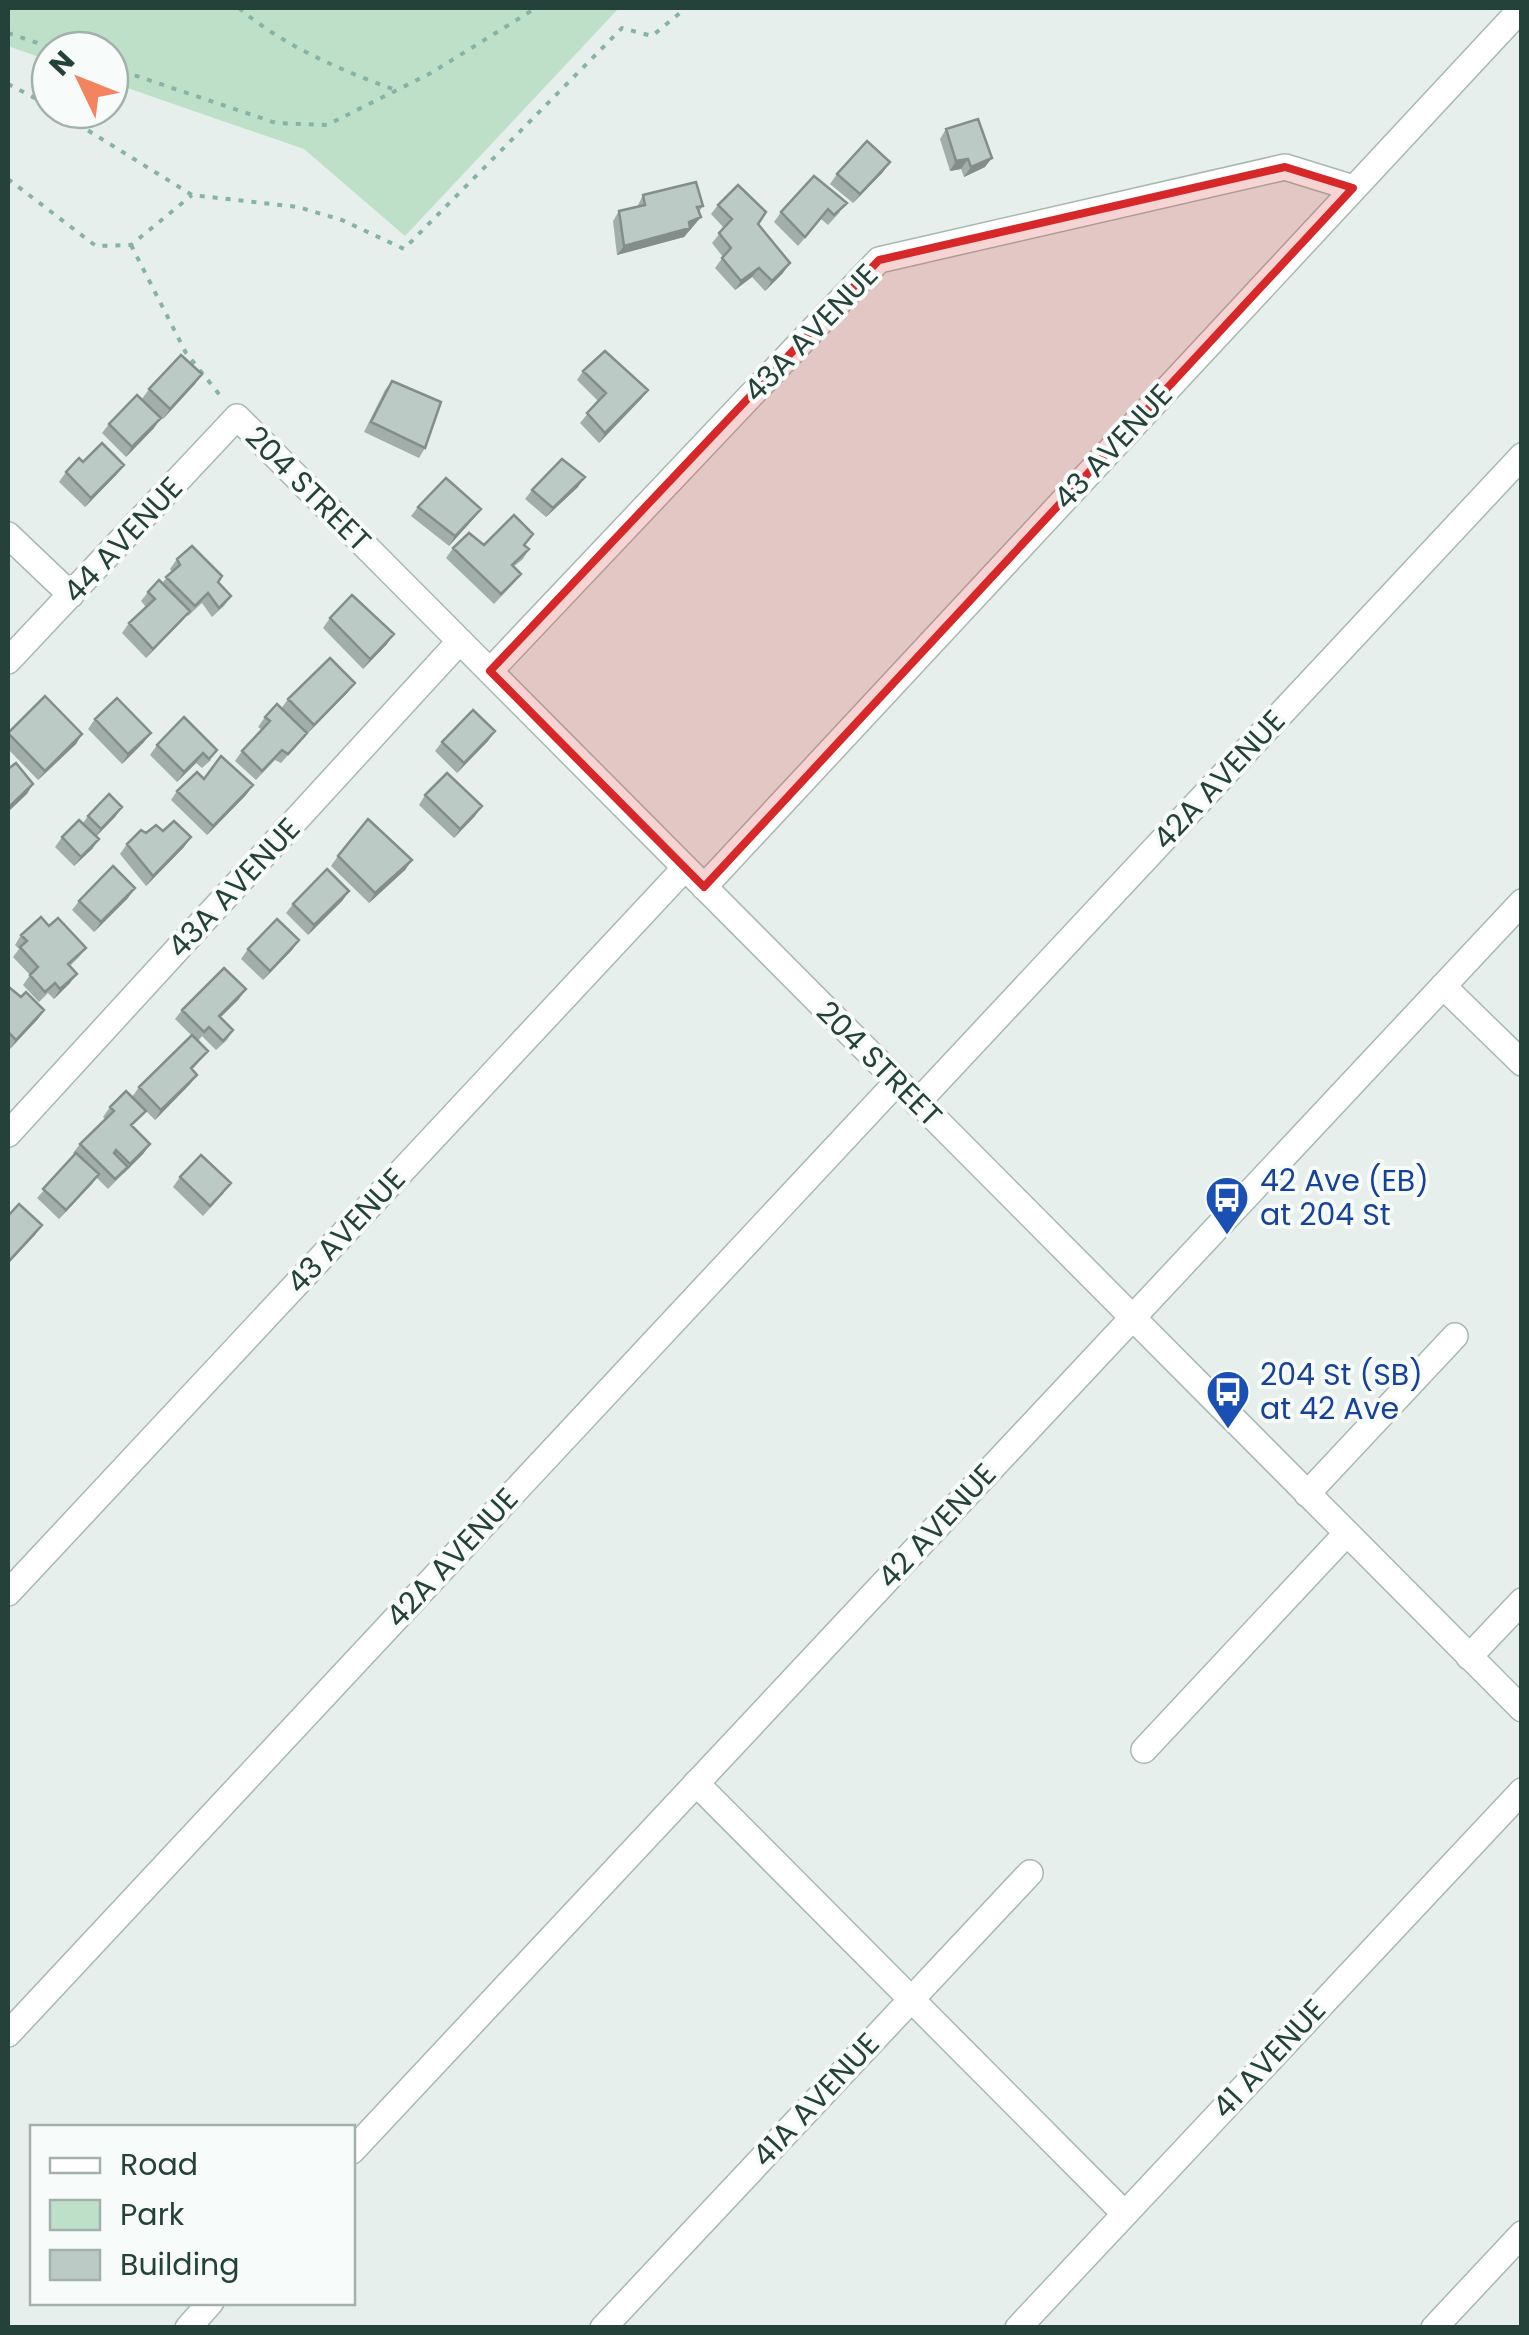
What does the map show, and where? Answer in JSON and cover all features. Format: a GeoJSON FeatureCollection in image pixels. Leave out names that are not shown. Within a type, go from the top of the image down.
{"type":"FeatureCollection","features":[{"type":"Feature","properties":{"kind":"street","name":"43 AVENUE"},"geometry":{"type":"LineString","coordinates":[[704,887],[1522,8]]}},
{"type":"Feature","properties":{"kind":"street","name":"43A AVENUE"},"geometry":{"type":"LineString","coordinates":[[490,671],[878,260],[1285,167],[1353,188]]}},
{"type":"Feature","properties":{"kind":"street","name":"204 STREET"},"geometry":{"type":"LineString","coordinates":[[237,417],[1522,1710]]}},
{"type":"Feature","properties":{"kind":"street","name":"44 AVENUE"},"geometry":{"type":"LineString","coordinates":[[8,661],[237,417]]}},
{"type":"Feature","properties":{"kind":"street","name":"42A AVENUE"},"geometry":{"type":"LineString","coordinates":[[917,1103],[1522,456]]}},
{"type":"Feature","properties":{"kind":"street"},"geometry":{"type":"LineString","coordinates":[[8,535],[71,595]]}},
{"type":"Feature","properties":{"kind":"street","name":"43A AVENUE"},"geometry":{"type":"LineString","coordinates":[[8,1134],[460,641]]}},
{"type":"Feature","properties":{"kind":"street","name":"43 AVENUE"},"geometry":{"type":"LineString","coordinates":[[8,1593],[685,868]]}},
{"type":"Feature","properties":{"kind":"street","name":"42 AVENUE"},"geometry":{"type":"LineString","coordinates":[[355,2148],[1522,902]]}},
{"type":"Feature","properties":{"kind":"street"},"geometry":{"type":"LineString","coordinates":[[1443,986],[1522,1063]]}},
{"type":"Feature","properties":{"kind":"street","name":"42A AVENUE"},"geometry":{"type":"LineString","coordinates":[[8,2034],[897,1082]]}},
{"type":"Feature","properties":{"kind":"street"},"geometry":{"type":"LineString","coordinates":[[1307,1494],[1455,1336]]}},
{"type":"Feature","properties":{"kind":"street"},"geometry":{"type":"LineString","coordinates":[[1144,1750],[1346,1534]]}},
{"type":"Feature","properties":{"kind":"street"},"geometry":{"type":"LineString","coordinates":[[1469,1657],[1522,1601]]}},
{"type":"Feature","properties":{"kind":"street"},"geometry":{"type":"LineString","coordinates":[[696,1783],[1124,2213]]}},
{"type":"Feature","properties":{"kind":"street","name":"41 AVENUE"},"geometry":{"type":"LineString","coordinates":[[1018,2328],[1522,1791]]}},
{"type":"Feature","properties":{"kind":"street","name":"41A AVENUE"},"geometry":{"type":"LineString","coordinates":[[603,2328],[1030,1874]]}},
{"type":"Feature","properties":{"kind":"street"},"geometry":{"type":"LineString","coordinates":[[1434,2328],[1522,2234]]}},
{"type":"Feature","properties":{"kind":"street"},"geometry":{"type":"LineString","coordinates":[[188,2328],[208,2305]]}},
{"type":"Feature","properties":{"kind":"path"},"geometry":{"type":"LineString","coordinates":[[239,8],[320,58],[396,90]]}},
{"type":"Feature","properties":{"kind":"path"},"geometry":{"type":"LineString","coordinates":[[130,74],[276,123],[326,125],[431,72],[536,8]]}},
{"type":"Feature","properties":{"kind":"path"},"geometry":{"type":"LineString","coordinates":[[88,130],[192,195],[298,207],[342,220],[404,249],[622,28],[652,36],[686,8]]}},
{"type":"Feature","properties":{"kind":"path"},"geometry":{"type":"LineString","coordinates":[[8,179],[96,246],[131,245],[192,195]]}},
{"type":"Feature","properties":{"kind":"path"},"geometry":{"type":"LineString","coordinates":[[131,245],[186,353],[237,417]]}},
{"type":"Feature","properties":{"kind":"highlighted area"},"geometry":{"type":"Polygon","coordinates":[[[1285,167],[1353,188],[1318,226],[704,887],[490,671],[879,260],[1285,167]]]}},
{"type":"Feature","properties":{"kind":"green space"},"geometry":{"type":"Polygon","coordinates":[[[8,8],[619,8],[405,236],[304,149],[130,89],[130,30],[30,30],[30,54],[8,46],[8,8]]]}},
{"type":"Feature","properties":{"kind":"building"},"geometry":{"type":"Polygon","coordinates":[[[978,119],[992,158],[971,167],[968,159],[956,161],[946,129],[978,119]]]}},
{"type":"Feature","properties":{"kind":"building"},"geometry":{"type":"Polygon","coordinates":[[[867,141],[890,162],[860,194],[837,174],[867,141]]]}},
{"type":"Feature","properties":{"kind":"building"},"geometry":{"type":"Polygon","coordinates":[[[814,176],[847,203],[834,215],[828,209],[805,237],[781,212],[814,176]]]}},
{"type":"Feature","properties":{"kind":"building"},"geometry":{"type":"Polygon","coordinates":[[[696,182],[703,206],[697,207],[701,217],[689,222],[690,228],[624,246],[619,211],[645,205],[643,195],[696,182]]]}},
{"type":"Feature","properties":{"kind":"building"},"geometry":{"type":"Polygon","coordinates":[[[738,185],[766,212],[758,224],[790,263],[772,281],[759,268],[741,281],[722,258],[731,248],[719,233],[732,219],[718,205],[738,185]]]}},
{"type":"Feature","properties":{"kind":"building"},"geometry":{"type":"Polygon","coordinates":[[[605,351],[648,390],[605,433],[587,413],[606,393],[583,371],[605,351]]]}},
{"type":"Feature","properties":{"kind":"building"},"geometry":{"type":"Polygon","coordinates":[[[181,355],[202,374],[170,409],[149,389],[181,355]]]}},
{"type":"Feature","properties":{"kind":"building"},"geometry":{"type":"Polygon","coordinates":[[[392,381],[441,402],[425,448],[371,422],[392,381]]]}},
{"type":"Feature","properties":{"kind":"building"},"geometry":{"type":"Polygon","coordinates":[[[137,395],[161,418],[132,447],[109,424],[137,395]]]}},
{"type":"Feature","properties":{"kind":"building"},"geometry":{"type":"Polygon","coordinates":[[[102,443],[124,465],[91,498],[66,472],[102,443]]]}},
{"type":"Feature","properties":{"kind":"building"},"geometry":{"type":"Polygon","coordinates":[[[562,459],[585,477],[553,508],[532,490],[562,459]]]}},
{"type":"Feature","properties":{"kind":"building"},"geometry":{"type":"Polygon","coordinates":[[[446,478],[481,509],[455,536],[418,507],[446,478]]]}},
{"type":"Feature","properties":{"kind":"building"},"geometry":{"type":"Polygon","coordinates":[[[514,515],[533,534],[524,545],[529,549],[512,565],[521,574],[501,594],[453,548],[469,533],[484,545],[514,515]]]}},
{"type":"Feature","properties":{"kind":"building"},"geometry":{"type":"Polygon","coordinates":[[[192,546],[222,576],[218,582],[231,596],[219,608],[208,593],[195,606],[166,577],[180,565],[177,559],[192,546]]]}},
{"type":"Feature","properties":{"kind":"building"},"geometry":{"type":"Polygon","coordinates":[[[159,580],[190,611],[153,649],[129,623],[155,599],[148,592],[159,580]]]}},
{"type":"Feature","properties":{"kind":"building"},"geometry":{"type":"Polygon","coordinates":[[[352,595],[394,634],[370,659],[330,618],[352,595]]]}},
{"type":"Feature","properties":{"kind":"building"},"geometry":{"type":"Polygon","coordinates":[[[330,658],[355,683],[314,725],[288,699],[330,658]]]}},
{"type":"Feature","properties":{"kind":"building"},"geometry":{"type":"Polygon","coordinates":[[[45,696],[82,734],[45,771],[8,733],[45,696]]]}},
{"type":"Feature","properties":{"kind":"building"},"geometry":{"type":"Polygon","coordinates":[[[117,698],[151,733],[128,754],[95,719],[117,698]]]}},
{"type":"Feature","properties":{"kind":"building"},"geometry":{"type":"Polygon","coordinates":[[[277,704],[307,733],[288,754],[282,750],[262,771],[242,751],[270,721],[265,717],[277,704]]]}},
{"type":"Feature","properties":{"kind":"building"},"geometry":{"type":"Polygon","coordinates":[[[473,710],[495,731],[464,763],[442,742],[473,710]]]}},
{"type":"Feature","properties":{"kind":"building"},"geometry":{"type":"Polygon","coordinates":[[[184,717],[217,750],[209,759],[203,753],[184,772],[157,745],[184,717]]]}},
{"type":"Feature","properties":{"kind":"building"},"geometry":{"type":"Polygon","coordinates":[[[221,756],[253,785],[213,826],[177,791],[197,772],[204,779],[221,756]]]}},
{"type":"Feature","properties":{"kind":"building"},"geometry":{"type":"Polygon","coordinates":[[[16,763],[33,784],[8,808],[8,769],[16,763]]]}},
{"type":"Feature","properties":{"kind":"building"},"geometry":{"type":"Polygon","coordinates":[[[447,773],[482,806],[460,829],[425,795],[447,773]]]}},
{"type":"Feature","properties":{"kind":"building"},"geometry":{"type":"Polygon","coordinates":[[[109,794],[122,807],[101,829],[88,816],[109,794]]]}},
{"type":"Feature","properties":{"kind":"building"},"geometry":{"type":"Polygon","coordinates":[[[368,819],[412,860],[375,893],[338,856],[368,819]]]}},
{"type":"Feature","properties":{"kind":"building"},"geometry":{"type":"Polygon","coordinates":[[[79,820],[99,839],[81,857],[62,837],[79,820]]]}},
{"type":"Feature","properties":{"kind":"building"},"geometry":{"type":"Polygon","coordinates":[[[174,821],[191,837],[153,876],[127,844],[141,830],[146,833],[156,825],[163,831],[174,821]]]}},
{"type":"Feature","properties":{"kind":"building"},"geometry":{"type":"Polygon","coordinates":[[[113,866],[135,888],[101,922],[79,901],[113,866]]]}},
{"type":"Feature","properties":{"kind":"building"},"geometry":{"type":"Polygon","coordinates":[[[327,869],[349,891],[314,925],[293,904],[327,869]]]}},
{"type":"Feature","properties":{"kind":"building"},"geometry":{"type":"Polygon","coordinates":[[[41,917],[49,926],[58,918],[86,948],[68,964],[77,974],[60,989],[55,983],[45,992],[30,975],[38,967],[20,947],[27,941],[21,935],[41,917]]]}},
{"type":"Feature","properties":{"kind":"building"},"geometry":{"type":"Polygon","coordinates":[[[277,919],[299,940],[270,971],[248,949],[277,919]]]}},
{"type":"Feature","properties":{"kind":"building"},"geometry":{"type":"Polygon","coordinates":[[[224,968],[246,989],[219,1016],[233,1030],[223,1041],[209,1027],[204,1032],[182,1010],[224,968]]]}},
{"type":"Feature","properties":{"kind":"building"},"geometry":{"type":"Polygon","coordinates":[[[10,988],[21,997],[26,992],[44,1010],[16,1040],[8,1032],[10,988]]]}},
{"type":"Feature","properties":{"kind":"building"},"geometry":{"type":"Polygon","coordinates":[[[192,1035],[208,1051],[191,1068],[197,1075],[161,1110],[139,1087],[192,1035]]]}},
{"type":"Feature","properties":{"kind":"building"},"geometry":{"type":"Polygon","coordinates":[[[126,1091],[146,1111],[131,1125],[150,1144],[130,1164],[116,1150],[114,1153],[128,1167],[115,1179],[80,1144],[114,1111],[110,1107],[126,1091]]]}},
{"type":"Feature","properties":{"kind":"building"},"geometry":{"type":"Polygon","coordinates":[[[76,1153],[99,1174],[66,1210],[43,1189],[76,1153]]]}},
{"type":"Feature","properties":{"kind":"building"},"geometry":{"type":"Polygon","coordinates":[[[201,1155],[231,1183],[210,1206],[180,1177],[201,1155]]]}},
{"type":"Feature","properties":{"kind":"building"},"geometry":{"type":"Polygon","coordinates":[[[19,1204],[42,1225],[9,1261],[8,1216],[19,1204]]]}},
{"type":"Feature","properties":{"kind":"place","name":"42 Ave (EB) at 204 St"},"geometry":{"type":"Point","coordinates":[1227,1236]}},
{"type":"Feature","properties":{"kind":"place","name":"204 St (SB) at 42 Ave"},"geometry":{"type":"Point","coordinates":[1228,1430]}}]}
